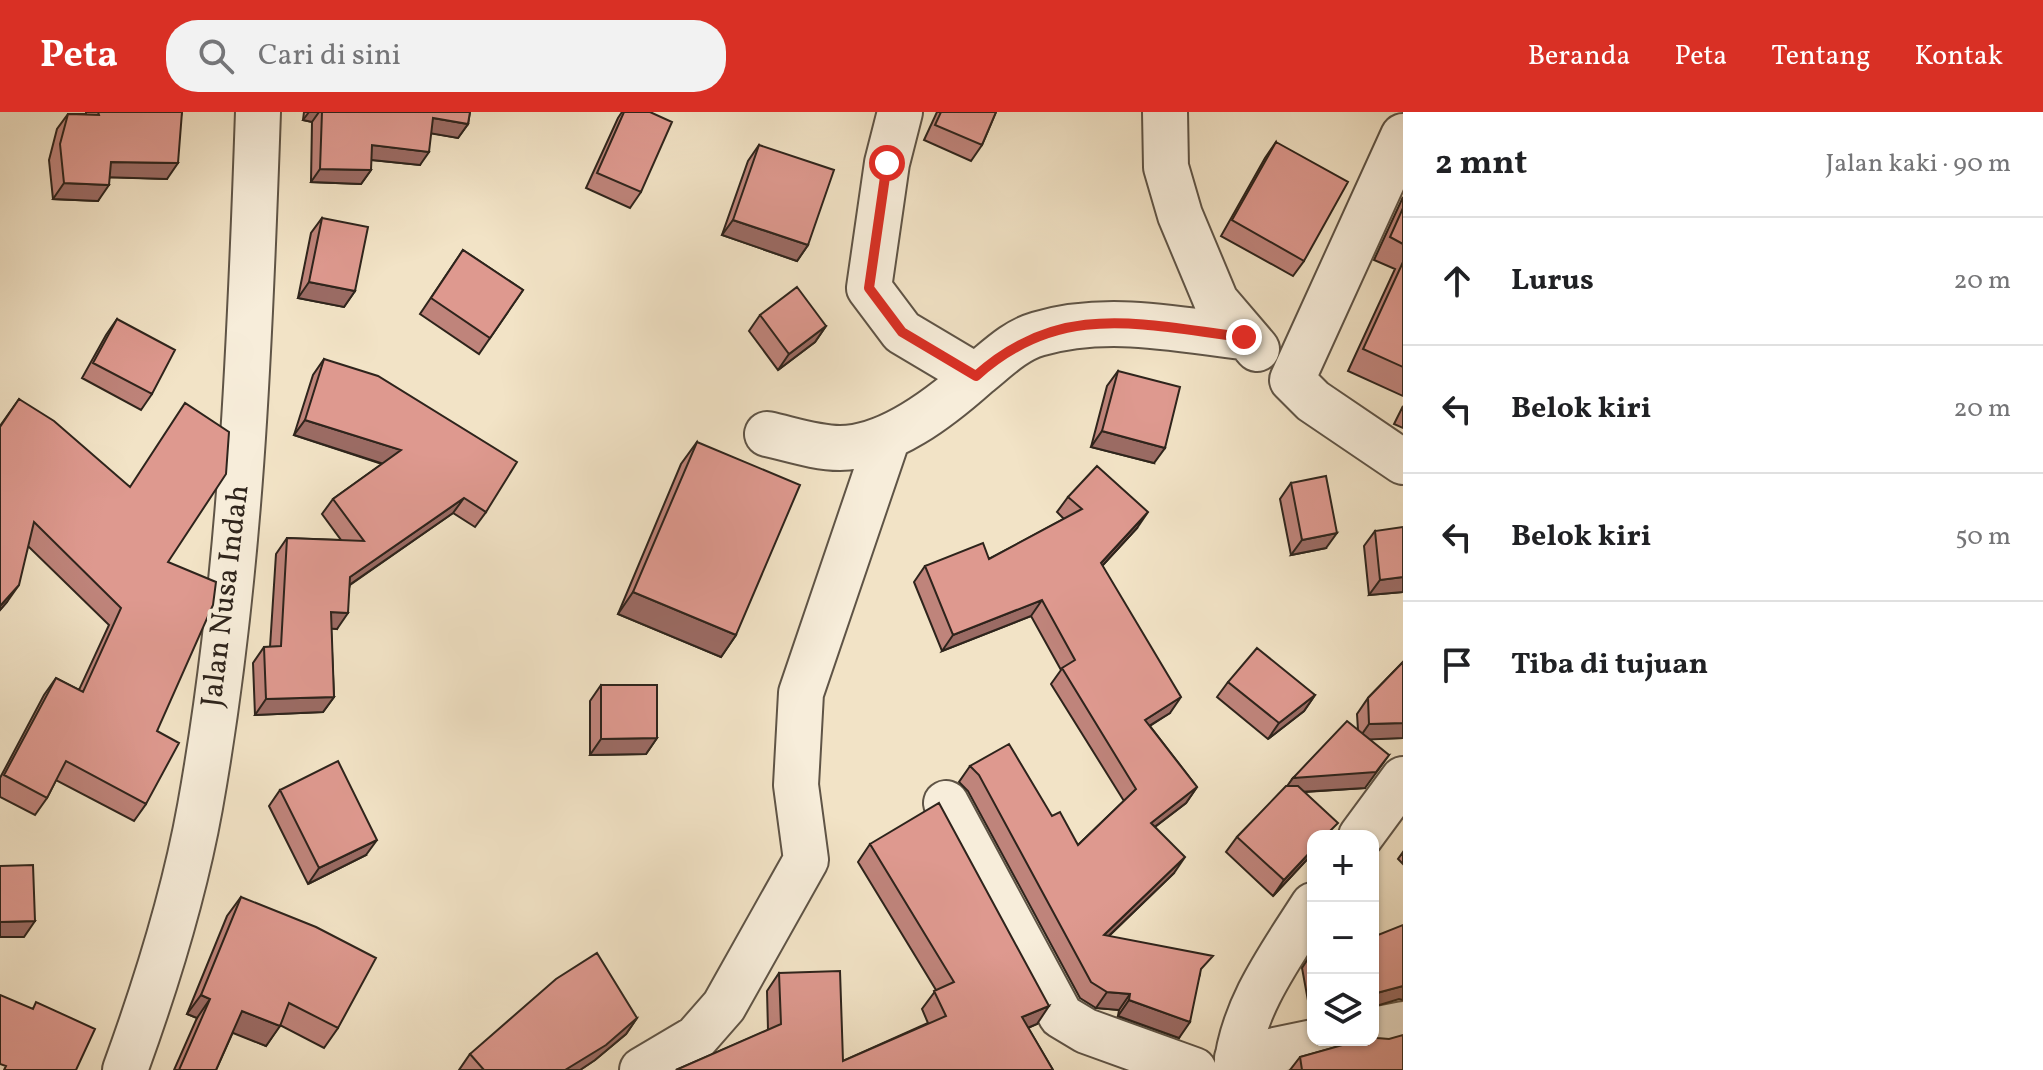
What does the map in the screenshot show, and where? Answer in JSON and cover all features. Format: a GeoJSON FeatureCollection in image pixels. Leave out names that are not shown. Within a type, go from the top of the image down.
{"type":"FeatureCollection","features":[{"type":"Feature","properties":{"kind":"street","name":"Jalan Nusa Indah"},"geometry":{"type":"LineString","coordinates":[[125,1070],[155,986],[200,809],[233,552],[250,371],[258,112]]}},
{"type":"Feature","properties":{"kind":"street"},"geometry":{"type":"LineString","coordinates":[[900,112],[887,163],[869,288],[902,332],[976,376]]}},
{"type":"Feature","properties":{"kind":"street"},"geometry":{"type":"LineString","coordinates":[[1165,112],[1166,167],[1180,215],[1216,301],[1244,337],[1313,401],[1403,462]]}},
{"type":"Feature","properties":{"kind":"street"},"geometry":{"type":"LineString","coordinates":[[1292,380],[1403,136]]}},
{"type":"Feature","properties":{"kind":"street"},"geometry":{"type":"LineString","coordinates":[[767,434],[837,448],[887,440],[976,376],[1002,352],[1035,335],[1090,323],[1129,323],[1244,337]]}},
{"type":"Feature","properties":{"kind":"street"},"geometry":{"type":"LineString","coordinates":[[642,1070],[696,1038],[724,1006],[806,860],[796,785],[801,693],[887,440]]}},
{"type":"Feature","properties":{"kind":"street"},"geometry":{"type":"LineString","coordinates":[[1365,830],[1403,779]]}},
{"type":"Feature","properties":{"kind":"street"},"geometry":{"type":"LineString","coordinates":[[946,803],[1061,1016],[1086,1031],[1194,1070]]}},
{"type":"Feature","properties":{"kind":"street"},"geometry":{"type":"LineString","coordinates":[[1307,914],[1272,969],[1249,1017],[1237,1064],[1307,1044]]}},
{"type":"Feature","properties":{"kind":"street"},"geometry":{"type":"LineString","coordinates":[[1379,1029],[1403,1024]]}},
{"type":"Feature","properties":{"kind":"building"},"geometry":{"type":"Polygon","coordinates":[[[98,112],[182,112],[178,163],[111,162],[109,185],[64,183],[60,144],[68,114],[99,115],[98,112]]]}},
{"type":"Feature","properties":{"kind":"building"},"geometry":{"type":"Polygon","coordinates":[[[322,112],[470,112],[468,124],[433,118],[429,152],[372,145],[371,170],[320,169],[322,112]]]}},
{"type":"Feature","properties":{"kind":"building"},"geometry":{"type":"Polygon","coordinates":[[[624,112],[650,112],[672,122],[641,192],[597,173],[624,112]]]}},
{"type":"Feature","properties":{"kind":"building"},"geometry":{"type":"Polygon","coordinates":[[[941,112],[996,112],[982,145],[935,125],[941,112]]]}},
{"type":"Feature","properties":{"kind":"building"},"geometry":{"type":"Polygon","coordinates":[[[1276,142],[1348,182],[1304,261],[1232,220],[1276,142]]]}},
{"type":"Feature","properties":{"kind":"building"},"geometry":{"type":"Polygon","coordinates":[[[759,145],[834,170],[808,245],[733,220],[759,145]]]}},
{"type":"Feature","properties":{"kind":"building"},"geometry":{"type":"Polygon","coordinates":[[[1403,208],[1403,244],[1390,237],[1403,208]]]}},
{"type":"Feature","properties":{"kind":"building"},"geometry":{"type":"Polygon","coordinates":[[[322,218],[368,227],[355,291],[309,282],[322,218]]]}},
{"type":"Feature","properties":{"kind":"building"},"geometry":{"type":"Polygon","coordinates":[[[463,250],[523,290],[490,338],[431,298],[463,250]]]}},
{"type":"Feature","properties":{"kind":"building"},"geometry":{"type":"Polygon","coordinates":[[[1403,262],[1403,367],[1363,349],[1403,262]]]}},
{"type":"Feature","properties":{"kind":"building"},"geometry":{"type":"Polygon","coordinates":[[[797,287],[826,326],[789,354],[760,315],[797,287]]]}},
{"type":"Feature","properties":{"kind":"building"},"geometry":{"type":"Polygon","coordinates":[[[117,319],[175,350],[152,394],[93,363],[117,319]]]}},
{"type":"Feature","properties":{"kind":"building"},"geometry":{"type":"Polygon","coordinates":[[[324,359],[378,376],[517,462],[486,512],[464,498],[350,577],[348,613],[331,612],[334,697],[266,699],[264,647],[281,646],[287,538],[364,541],[333,499],[401,450],[305,420],[324,359]]]}},
{"type":"Feature","properties":{"kind":"building"},"geometry":{"type":"Polygon","coordinates":[[[1118,371],[1180,387],[1165,448],[1102,431],[1118,371]]]}},
{"type":"Feature","properties":{"kind":"building"},"geometry":{"type":"Polygon","coordinates":[[[19,399],[54,421],[130,487],[185,403],[229,432],[226,474],[168,562],[216,582],[213,605],[157,731],[179,743],[146,804],[66,761],[47,798],[4,775],[56,678],[83,692],[121,608],[34,522],[19,585],[0,606],[0,427],[19,399]]]}},
{"type":"Feature","properties":{"kind":"building"},"geometry":{"type":"Polygon","coordinates":[[[697,442],[800,485],[736,635],[633,592],[697,442]]]}},
{"type":"Feature","properties":{"kind":"building"},"geometry":{"type":"Polygon","coordinates":[[[1097,466],[1148,512],[1101,563],[1181,697],[1145,720],[1197,787],[1151,823],[1185,857],[1104,935],[1213,956],[1201,969],[1190,1022],[1129,1000],[1130,994],[1107,992],[1091,982],[979,775],[970,766],[1009,744],[1052,816],[1060,812],[1078,845],[1136,789],[1062,668],[1075,660],[1042,600],[953,635],[925,566],[983,543],[989,559],[1082,509],[1068,497],[1097,466]]]}},
{"type":"Feature","properties":{"kind":"building"},"geometry":{"type":"Polygon","coordinates":[[[1326,476],[1337,533],[1302,540],[1291,483],[1326,476]]]}},
{"type":"Feature","properties":{"kind":"building"},"geometry":{"type":"Polygon","coordinates":[[[1403,527],[1403,577],[1380,580],[1375,531],[1403,527]]]}},
{"type":"Feature","properties":{"kind":"building"},"geometry":{"type":"Polygon","coordinates":[[[1257,648],[1315,695],[1279,723],[1228,682],[1257,648]]]}},
{"type":"Feature","properties":{"kind":"building"},"geometry":{"type":"Polygon","coordinates":[[[1403,662],[1403,723],[1369,724],[1368,698],[1403,662]]]}},
{"type":"Feature","properties":{"kind":"building"},"geometry":{"type":"Polygon","coordinates":[[[601,685],[657,685],[657,738],[601,739],[601,685]]]}},
{"type":"Feature","properties":{"kind":"building"},"geometry":{"type":"Polygon","coordinates":[[[1347,721],[1389,755],[1376,772],[1293,778],[1347,721]]]}},
{"type":"Feature","properties":{"kind":"building"},"geometry":{"type":"Polygon","coordinates":[[[338,761],[377,840],[319,868],[280,790],[338,761]]]}},
{"type":"Feature","properties":{"kind":"building"},"geometry":{"type":"Polygon","coordinates":[[[1286,786],[1298,786],[1338,823],[1331,830],[1307,830],[1307,855],[1284,880],[1237,837],[1286,786]]]}},
{"type":"Feature","properties":{"kind":"building"},"geometry":{"type":"Polygon","coordinates":[[[939,803],[1049,1006],[1022,1017],[1053,1070],[676,1070],[781,1024],[779,973],[840,971],[843,1061],[946,1016],[934,991],[954,982],[870,844],[939,803]]]}},
{"type":"Feature","properties":{"kind":"building"},"geometry":{"type":"Polygon","coordinates":[[[33,865],[35,921],[0,922],[0,866],[33,865]]]}},
{"type":"Feature","properties":{"kind":"building"},"geometry":{"type":"Polygon","coordinates":[[[241,897],[316,927],[376,958],[338,1028],[289,1003],[280,1026],[242,1011],[216,1070],[179,1070],[210,999],[201,995],[241,897]]]}},
{"type":"Feature","properties":{"kind":"building"},"geometry":{"type":"Polygon","coordinates":[[[1403,925],[1403,986],[1379,992],[1379,974],[1379,935],[1403,925]]]}},
{"type":"Feature","properties":{"kind":"building"},"geometry":{"type":"Polygon","coordinates":[[[597,953],[637,1018],[606,1045],[565,1070],[484,1070],[470,1054],[556,979],[597,953]]]}},
{"type":"Feature","properties":{"kind":"building"},"geometry":{"type":"Polygon","coordinates":[[[0,995],[33,1009],[36,1002],[95,1029],[76,1070],[4,1070],[6,1066],[0,1064],[0,995]]]}},
{"type":"Feature","properties":{"kind":"building"},"geometry":{"type":"Polygon","coordinates":[[[1403,1035],[1403,1070],[1302,1070],[1300,1057],[1339,1046],[1379,1046],[1379,1038],[1403,1035]]]}},
{"type":"Feature","properties":{"kind":"route"},"geometry":{"type":"LineString","coordinates":[[887,163],[869,288],[902,332],[976,376],[1002,352],[1035,335],[1090,323],[1129,323],[1244,337]]}}]}
